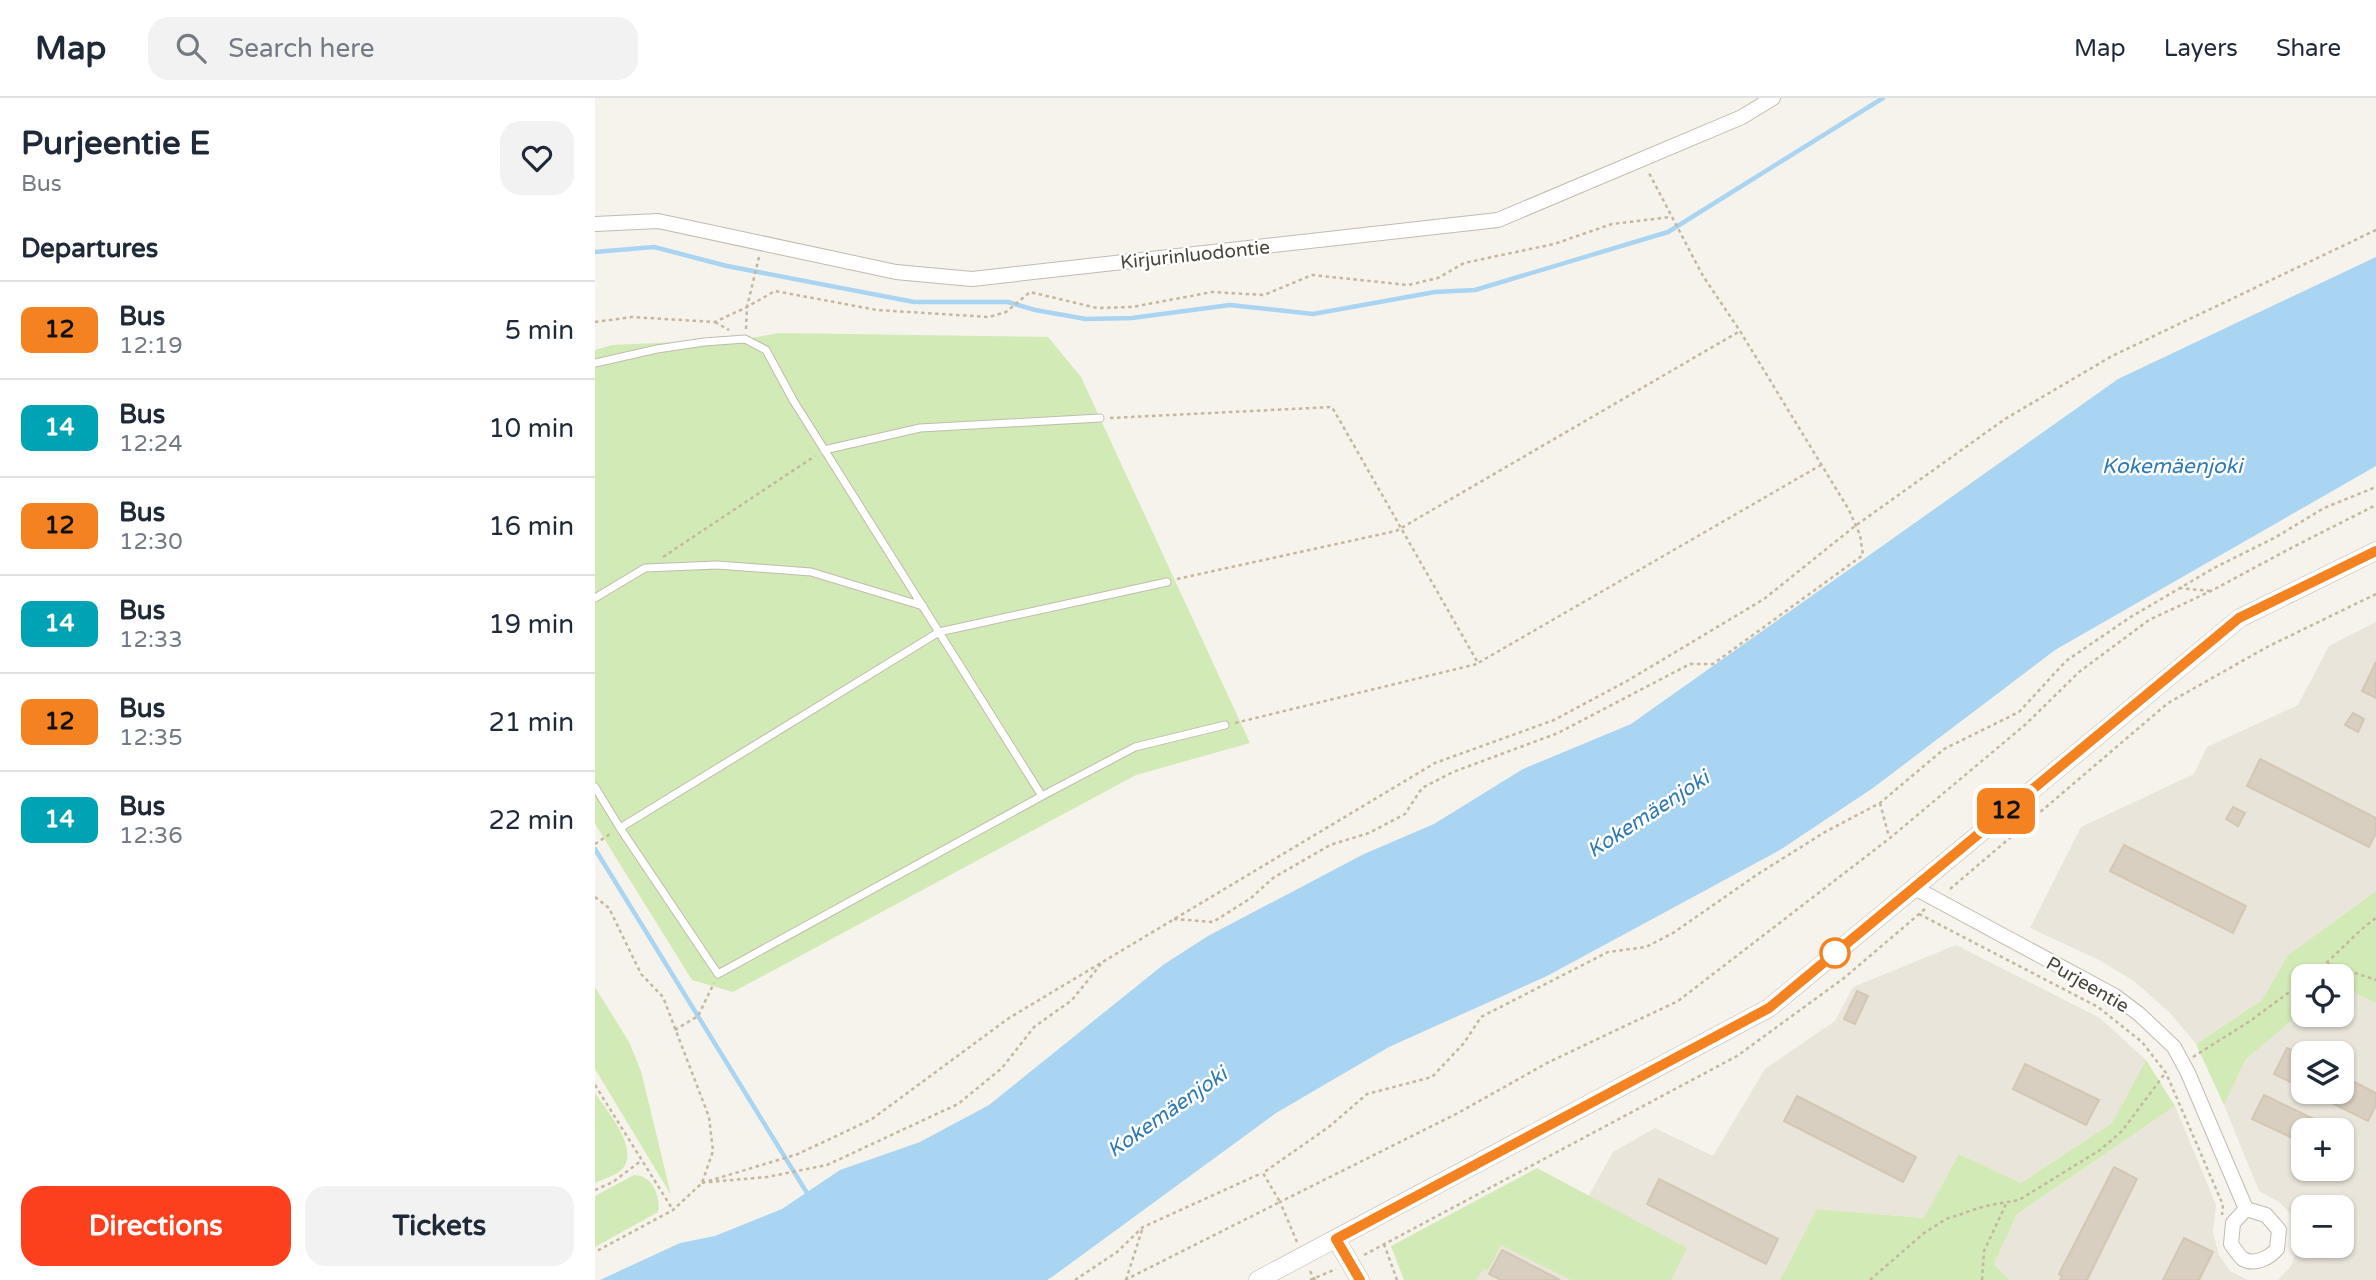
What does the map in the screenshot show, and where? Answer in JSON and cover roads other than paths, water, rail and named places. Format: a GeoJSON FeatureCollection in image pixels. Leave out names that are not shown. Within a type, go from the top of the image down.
{"type":"FeatureCollection","features":[{"type":"Feature","properties":{"kind":"street","name":"Kirjurinluodontie"},"geometry":{"type":"LineString","coordinates":[[595,224],[658,221],[896,272],[972,279],[1498,220],[1742,117],[1773,98]]}},
{"type":"Feature","properties":{"kind":"street"},"geometry":{"type":"LineString","coordinates":[[1258,1280],[1769,1008],[2239,618],[2376,551]]}},
{"type":"Feature","properties":{"kind":"street","name":"Purjeentie"},"geometry":{"type":"LineString","coordinates":[[1913,887],[2115,996],[2174,1047],[2246,1209]]}},
{"type":"Feature","properties":{"kind":"street"},"geometry":{"type":"LineString","coordinates":[[1336,1239],[1360,1280]]}},
{"type":"Feature","properties":{"kind":"lane"},"geometry":{"type":"LineString","coordinates":[[595,363],[704,342],[745,339],[766,350],[793,400],[1042,796]]}},
{"type":"Feature","properties":{"kind":"lane"},"geometry":{"type":"LineString","coordinates":[[824,450],[920,428],[1100,418]]}},
{"type":"Feature","properties":{"kind":"lane"},"geometry":{"type":"LineString","coordinates":[[595,598],[645,568],[717,565],[811,572],[923,606]]}},
{"type":"Feature","properties":{"kind":"lane"},"geometry":{"type":"LineString","coordinates":[[620,828],[939,632],[1167,582]]}},
{"type":"Feature","properties":{"kind":"lane"},"geometry":{"type":"LineString","coordinates":[[595,787],[718,974],[1135,747],[1225,725]]}},
{"type":"Feature","properties":{"kind":"water","name":"Kokemäenjoki"},"geometry":{"type":"Polygon","coordinates":[[[2376,257],[2376,466],[2055,650],[1873,788],[1780,850],[1547,976],[1389,1047],[1276,1113],[1047,1280],[600,1280],[680,1243],[715,1236],[782,1209],[840,1170],[920,1142],[989,1105],[1163,965],[1208,936],[1364,854],[1434,824],[1523,769],[1631,724],[2118,379],[2376,257]]]}},
{"type":"Feature","properties":{"kind":"waterway"},"geometry":{"type":"LineString","coordinates":[[595,252],[654,247],[727,266],[914,302],[1008,302],[1086,319],[1132,318],[1230,305],[1313,314],[1435,292],[1475,290],[1668,232],[1883,98]]}},
{"type":"Feature","properties":{"kind":"waterway"},"geometry":{"type":"LineString","coordinates":[[595,849],[807,1193]]}}]}
